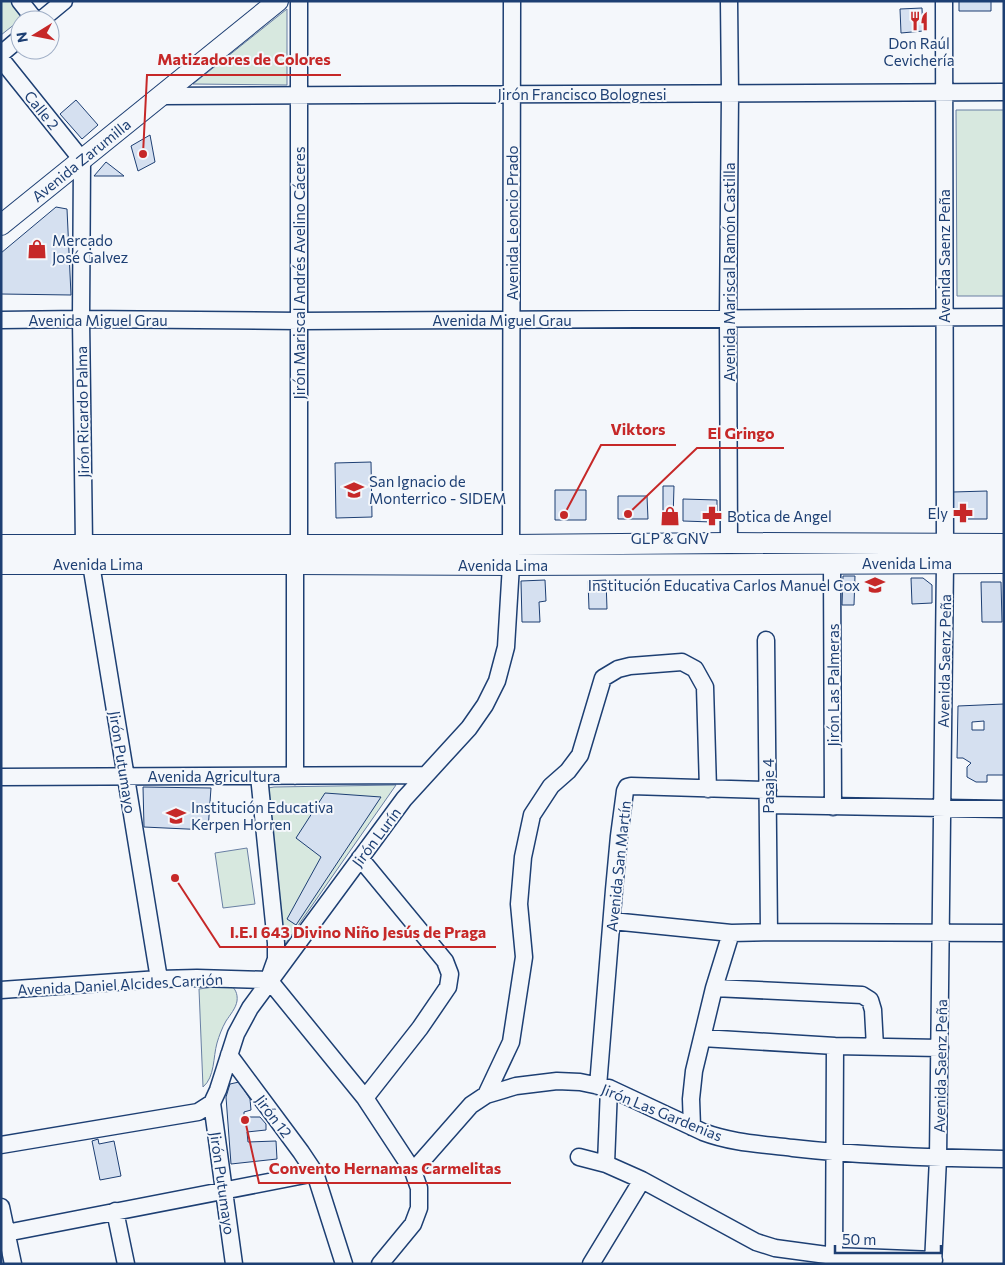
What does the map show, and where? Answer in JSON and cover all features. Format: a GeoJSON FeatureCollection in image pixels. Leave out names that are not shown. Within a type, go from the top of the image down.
{"type":"FeatureCollection","features":[{"type":"Feature","properties":{"kind":"main road","name":"Avenida Zarumilla"},"geometry":{"type":"LineString","coordinates":[[1,225],[278,1]]}},
{"type":"Feature","properties":{"kind":"main road","name":"Avenida Lima"},"geometry":{"type":"LineString","coordinates":[[1,564],[91,564],[512,545],[729,543],[945,554],[1004,563]]}},
{"type":"Feature","properties":{"kind":"main road","name":"Avenida Lima"},"geometry":{"type":"LineString","coordinates":[[1,545],[84,545],[511,565],[832,563],[945,554],[1004,544]]}},
{"type":"Feature","properties":{"kind":"street"},"geometry":{"type":"LineString","coordinates":[[53,10],[64,1]]}},
{"type":"Feature","properties":{"kind":"street","name":"Jirón Mariscal Andrés Avelino Cáceres"},"geometry":{"type":"LineString","coordinates":[[295,776],[299,1]]}},
{"type":"Feature","properties":{"kind":"street","name":"Avenida Leoncio Prado"},"geometry":{"type":"LineString","coordinates":[[511,565],[512,1]]}},
{"type":"Feature","properties":{"kind":"street","name":"Avenida Mariscal Ramón Castilla"},"geometry":{"type":"LineString","coordinates":[[729,1],[729,543]]}},
{"type":"Feature","properties":{"kind":"street","name":"Avenida Saenz Peña"},"geometry":{"type":"LineString","coordinates":[[934,1262],[940,1048],[945,554],[944,1]]}},
{"type":"Feature","properties":{"kind":"street","name":"Calle 2"},"geometry":{"type":"LineString","coordinates":[[1,59],[82,160]]}},
{"type":"Feature","properties":{"kind":"street","name":"Jirón Francisco Bolognesi"},"geometry":{"type":"LineString","coordinates":[[161,96],[1004,92]]}},
{"type":"Feature","properties":{"kind":"street","name":"Jirón Ricardo Palma"},"geometry":{"type":"LineString","coordinates":[[82,160],[81,319],[84,545]]}},
{"type":"Feature","properties":{"kind":"street","name":"Avenida Miguel Grau"},"geometry":{"type":"LineString","coordinates":[[1,320],[512,320],[1004,317]]}},
{"type":"Feature","properties":{"kind":"street","name":"Jirón Putumayo"},"geometry":{"type":"LineString","coordinates":[[84,545],[91,564],[159,979]]}},
{"type":"Feature","properties":{"kind":"street","name":"Jirón Las Palmeras"},"geometry":{"type":"LineString","coordinates":[[832,563],[832,807]]}},
{"type":"Feature","properties":{"kind":"street","name":"Jirón Lurín"},"geometry":{"type":"LineString","coordinates":[[212,1103],[236,1034],[250,1008],[269,980],[404,800],[469,728],[485,705],[497,681],[506,647],[511,565]]}},
{"type":"Feature","properties":{"kind":"street","name":"Pasaje 4"},"geometry":{"type":"LineString","coordinates":[[766,640],[769,932]]}},
{"type":"Feature","properties":{"kind":"street"},"geometry":{"type":"LineString","coordinates":[[486,1095],[511,1042],[524,957],[519,904],[523,856],[532,815],[551,786],[568,771],[580,755],[603,678],[618,669],[630,666],[682,662],[695,668],[705,687],[708,789]]}},
{"type":"Feature","properties":{"kind":"street","name":"Avenida Agricultura"},"geometry":{"type":"LineString","coordinates":[[1,777],[426,775]]}},
{"type":"Feature","properties":{"kind":"street"},"geometry":{"type":"LineString","coordinates":[[259,776],[276,943],[276,959],[269,980],[365,1098],[413,1171],[419,1188],[419,1208],[413,1224],[380,1264]]}},
{"type":"Feature","properties":{"kind":"street","name":"Avenida San Martín"},"geometry":{"type":"LineString","coordinates":[[606,1164],[604,1087],[612,921],[619,836],[627,787],[708,789],[832,807],[1004,809]]}},
{"type":"Feature","properties":{"kind":"street"},"geometry":{"type":"LineString","coordinates":[[360,858],[445,961],[450,974],[448,987],[420,1028],[365,1098]]}},
{"type":"Feature","properties":{"kind":"street"},"geometry":{"type":"LineString","coordinates":[[612,921],[731,933],[1004,933]]}},
{"type":"Feature","properties":{"kind":"street"},"geometry":{"type":"LineString","coordinates":[[692,1127],[691,1099],[694,1071],[714,988],[731,933]]}},
{"type":"Feature","properties":{"kind":"street","name":"Avenida Daniel Alcides Carrión"},"geometry":{"type":"LineString","coordinates":[[1,990],[159,979],[269,980]]}},
{"type":"Feature","properties":{"kind":"street"},"geometry":{"type":"LineString","coordinates":[[714,988],[862,995],[870,1000],[873,1010],[875,1047]]}},
{"type":"Feature","properties":{"kind":"street"},"geometry":{"type":"LineString","coordinates":[[702,1038],[835,1046],[940,1048]]}},
{"type":"Feature","properties":{"kind":"street"},"geometry":{"type":"LineString","coordinates":[[834,1260],[835,1046]]}},
{"type":"Feature","properties":{"kind":"street","name":"Jirón 12"},"geometry":{"type":"LineString","coordinates":[[229,1055],[315,1173],[344,1264]]}},
{"type":"Feature","properties":{"kind":"street","name":"Jirón Las Gardenias"},"geometry":{"type":"LineString","coordinates":[[413,1171],[471,1105],[486,1095],[516,1086],[557,1081],[580,1082],[604,1087],[718,1138],[834,1152],[1004,1160]]}},
{"type":"Feature","properties":{"kind":"street"},"geometry":{"type":"LineString","coordinates":[[1,1145],[198,1112],[212,1103]]}},
{"type":"Feature","properties":{"kind":"street","name":"Jirón Putumayo"},"geometry":{"type":"LineString","coordinates":[[212,1103],[234,1264]]}},
{"type":"Feature","properties":{"kind":"street"},"geometry":{"type":"LineString","coordinates":[[579,1157],[606,1164],[642,1180],[756,1242],[775,1248],[834,1260],[934,1262]]}},
{"type":"Feature","properties":{"kind":"street"},"geometry":{"type":"LineString","coordinates":[[6,1233],[315,1173]]}},
{"type":"Feature","properties":{"kind":"street"},"geometry":{"type":"LineString","coordinates":[[597,1262],[642,1180]]}},
{"type":"Feature","properties":{"kind":"street"},"geometry":{"type":"LineString","coordinates":[[1,1207],[13,1264]]}},
{"type":"Feature","properties":{"kind":"street"},"geometry":{"type":"LineString","coordinates":[[115,1211],[126,1264]]}},
{"type":"Feature","properties":{"kind":"shaded area"},"geometry":{"type":"Polygon","coordinates":[[[1,1],[14,1],[21,10],[10,10],[10,28],[1,35],[1,1]]]}},
{"type":"Feature","properties":{"kind":"shaded area"},"geometry":{"type":"Polygon","coordinates":[[[287,9],[287,85],[193,84],[287,9]]]}},
{"type":"Feature","properties":{"kind":"shaded area"},"geometry":{"type":"Polygon","coordinates":[[[956,110],[1004,110],[1004,296],[957,296],[956,110]]]}},
{"type":"Feature","properties":{"kind":"shaded area"},"geometry":{"type":"Polygon","coordinates":[[[396,785],[281,950],[268,788],[396,785]]]}},
{"type":"Feature","properties":{"kind":"shaded area"},"geometry":{"type":"Polygon","coordinates":[[[247,848],[255,904],[223,908],[215,853],[247,848]]]}},
{"type":"Feature","properties":{"kind":"shaded area"},"geometry":{"type":"Polygon","coordinates":[[[229,985],[236,991],[236,1004],[221,1032],[212,1072],[203,1087],[199,989],[229,985]]]}},
{"type":"Feature","properties":{"kind":"building"},"geometry":{"type":"Polygon","coordinates":[[[959,1],[991,1],[991,11],[959,11],[959,1]]]}},
{"type":"Feature","properties":{"kind":"building"},"geometry":{"type":"Polygon","coordinates":[[[922,8],[923,31],[901,33],[900,9],[922,8]]]}},
{"type":"Feature","properties":{"kind":"building"},"geometry":{"type":"Polygon","coordinates":[[[76,100],[98,125],[82,139],[60,114],[76,100]]]}},
{"type":"Feature","properties":{"kind":"building"},"geometry":{"type":"Polygon","coordinates":[[[150,135],[155,162],[138,171],[131,146],[150,135]]]}},
{"type":"Feature","properties":{"kind":"building"},"geometry":{"type":"Polygon","coordinates":[[[106,162],[124,176],[94,176],[106,162]]]}},
{"type":"Feature","properties":{"kind":"building","name":"Mercado José Galvez"},"geometry":{"type":"Polygon","coordinates":[[[56,207],[67,209],[71,295],[1,294],[1,253],[56,207]]]}},
{"type":"Feature","properties":{"kind":"building","name":"San Ignacio de Monterrico - SIDEM"},"geometry":{"type":"Polygon","coordinates":[[[371,462],[372,517],[336,518],[335,463],[371,462]]]}},
{"type":"Feature","properties":{"kind":"building"},"geometry":{"type":"Polygon","coordinates":[[[663,486],[674,486],[673,520],[663,520],[663,486]]]}},
{"type":"Feature","properties":{"kind":"building"},"geometry":{"type":"Polygon","coordinates":[[[555,490],[586,490],[586,520],[555,520],[555,490]]]}},
{"type":"Feature","properties":{"kind":"building"},"geometry":{"type":"Polygon","coordinates":[[[987,491],[987,519],[960,519],[953,514],[953,492],[987,491]]]}},
{"type":"Feature","properties":{"kind":"building"},"geometry":{"type":"Polygon","coordinates":[[[618,496],[647,496],[648,519],[618,519],[618,496]]]}},
{"type":"Feature","properties":{"kind":"building"},"geometry":{"type":"Polygon","coordinates":[[[683,499],[717,500],[717,517],[712,522],[683,521],[683,499]]]}},
{"type":"Feature","properties":{"kind":"building"},"geometry":{"type":"Polygon","coordinates":[[[843,576],[855,576],[854,605],[842,605],[843,576]]]}},
{"type":"Feature","properties":{"kind":"building"},"geometry":{"type":"Polygon","coordinates":[[[911,578],[923,578],[932,585],[932,603],[912,604],[911,578]]]}},
{"type":"Feature","properties":{"kind":"building"},"geometry":{"type":"Polygon","coordinates":[[[545,580],[546,601],[539,602],[540,622],[522,622],[521,581],[545,580]]]}},
{"type":"Feature","properties":{"kind":"building"},"geometry":{"type":"Polygon","coordinates":[[[606,580],[607,609],[589,609],[588,581],[606,580]]]}},
{"type":"Feature","properties":{"kind":"building"},"geometry":{"type":"Polygon","coordinates":[[[981,582],[1001,582],[1002,622],[982,622],[981,582]]]}},
{"type":"Feature","properties":{"kind":"building"},"geometry":{"type":"Polygon","coordinates":[[[1004,704],[1004,775],[987,775],[987,782],[976,782],[967,777],[967,767],[971,763],[963,758],[957,758],[958,706],[1004,704]],[[984,721],[972,722],[972,730],[984,730],[984,721]]]}},
{"type":"Feature","properties":{"kind":"building","name":"Institución Educativa Kerpen Horren"},"geometry":{"type":"Polygon","coordinates":[[[143,787],[211,788],[208,830],[144,827],[143,787]]]}},
{"type":"Feature","properties":{"kind":"building"},"geometry":{"type":"Polygon","coordinates":[[[325,793],[381,797],[296,925],[287,919],[321,857],[296,838],[325,793]]]}},
{"type":"Feature","properties":{"kind":"building"},"geometry":{"type":"Polygon","coordinates":[[[239,1082],[250,1099],[251,1110],[244,1112],[244,1117],[260,1117],[266,1124],[266,1130],[247,1132],[248,1142],[276,1141],[277,1159],[231,1164],[226,1097],[230,1084],[239,1082]]]}},
{"type":"Feature","properties":{"kind":"building"},"geometry":{"type":"Polygon","coordinates":[[[98,1139],[99,1144],[114,1141],[121,1176],[100,1180],[92,1141],[98,1139]]]}},
{"type":"Feature","properties":{"kind":"place","name":"Don Raúl Cevichería"},"geometry":{"type":"Point","coordinates":[919,21]}},
{"type":"Feature","properties":{"kind":"place","name":"Matizadores de Colores"},"geometry":{"type":"Point","coordinates":[143,154]}},
{"type":"Feature","properties":{"kind":"place","name":"Mercado José Galvez"},"geometry":{"type":"Point","coordinates":[37,249]}},
{"type":"Feature","properties":{"kind":"place","name":"San Ignacio de Monterrico - SIDEM"},"geometry":{"type":"Point","coordinates":[354,490]}},
{"type":"Feature","properties":{"kind":"place","name":"Ely"},"geometry":{"type":"Point","coordinates":[963,513]}},
{"type":"Feature","properties":{"kind":"place","name":"El Gringo"},"geometry":{"type":"Point","coordinates":[628,514]}},
{"type":"Feature","properties":{"kind":"place","name":"Viktors"},"geometry":{"type":"Point","coordinates":[564,515]}},
{"type":"Feature","properties":{"kind":"place","name":"GLP & GNV"},"geometry":{"type":"Point","coordinates":[670,516]}},
{"type":"Feature","properties":{"kind":"place","name":"Botica de Angel"},"geometry":{"type":"Point","coordinates":[712,516]}},
{"type":"Feature","properties":{"kind":"place","name":"Institución Educativa Carlos Manuel Cox"},"geometry":{"type":"Point","coordinates":[875,585]}},
{"type":"Feature","properties":{"kind":"place","name":"Institución Educativa Kerpen Horren"},"geometry":{"type":"Point","coordinates":[176,816]}},
{"type":"Feature","properties":{"kind":"place","name":"I.E.I 643 Divino Niño Jesús de Praga"},"geometry":{"type":"Point","coordinates":[175,878]}},
{"type":"Feature","properties":{"kind":"place","name":"Convento Hernamas Carmelitas"},"geometry":{"type":"Point","coordinates":[245,1120]}}]}
